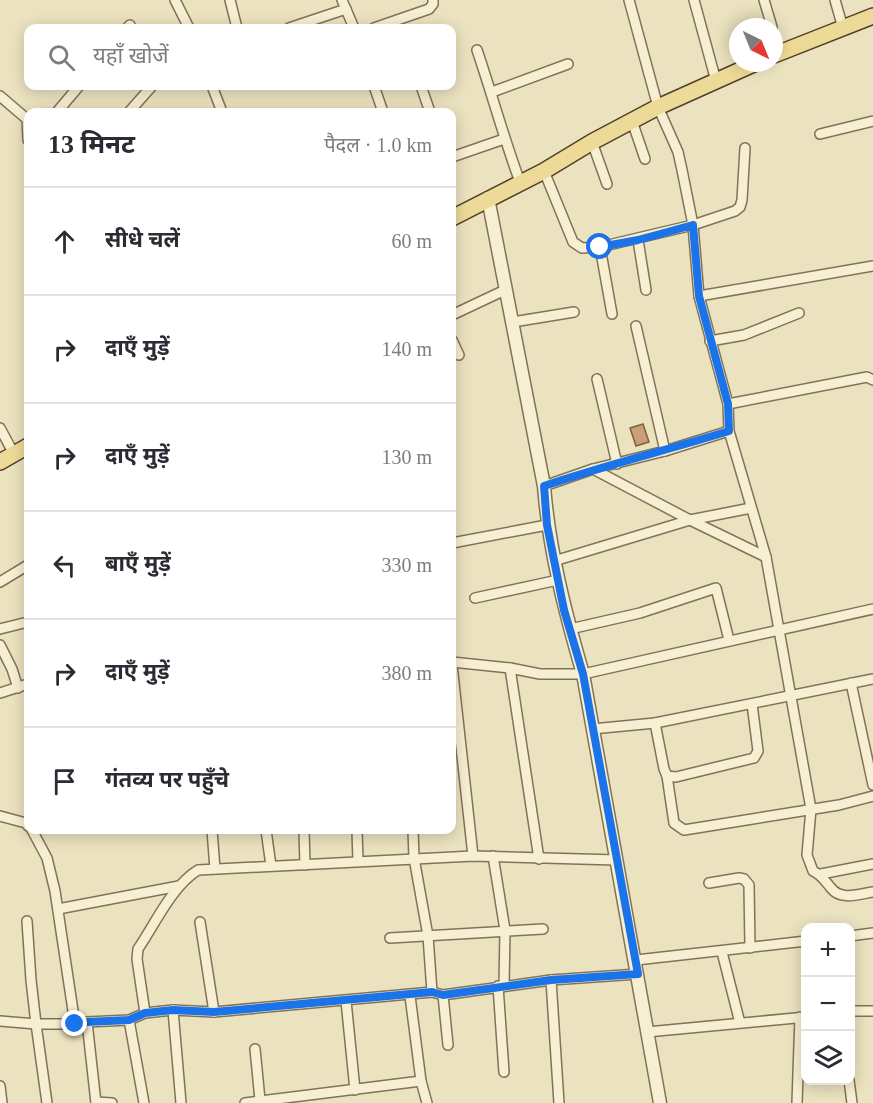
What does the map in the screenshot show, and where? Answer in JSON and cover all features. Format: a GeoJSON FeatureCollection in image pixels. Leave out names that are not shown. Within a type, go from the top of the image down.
{"type":"FeatureCollection","features":[{"type":"Feature","properties":{"kind":"main road"},"geometry":{"type":"LineString","coordinates":[[783,52],[873,16]]}},
{"type":"Feature","properties":{"kind":"main road"},"geometry":{"type":"LineString","coordinates":[[456,216],[544,171],[658,107],[736,72]]}},
{"type":"Feature","properties":{"kind":"main road"},"geometry":{"type":"LineString","coordinates":[[7,458],[24,448]]}},
{"type":"Feature","properties":{"kind":"street"},"geometry":{"type":"LineString","coordinates":[[175,0],[187,24]]}},
{"type":"Feature","properties":{"kind":"street"},"geometry":{"type":"LineString","coordinates":[[230,0],[236,24]]}},
{"type":"Feature","properties":{"kind":"street"},"geometry":{"type":"LineString","coordinates":[[401,24],[429,9],[433,0]]}},
{"type":"Feature","properties":{"kind":"street"},"geometry":{"type":"LineString","coordinates":[[629,0],[658,107],[678,152],[693,225],[699,296],[728,404],[729,431],[766,557],[811,809],[807,855],[813,872],[821,874],[873,864]]}},
{"type":"Feature","properties":{"kind":"street"},"geometry":{"type":"LineString","coordinates":[[694,0],[716,81]]}},
{"type":"Feature","properties":{"kind":"street"},"geometry":{"type":"LineString","coordinates":[[764,0],[769,18]]}},
{"type":"Feature","properties":{"kind":"street"},"geometry":{"type":"LineString","coordinates":[[835,0],[843,28]]}},
{"type":"Feature","properties":{"kind":"street"},"geometry":{"type":"LineString","coordinates":[[299,24],[344,5],[352,24]]}},
{"type":"Feature","properties":{"kind":"street"},"geometry":{"type":"LineString","coordinates":[[477,50],[492,92],[504,139],[520,182]]}},
{"type":"Feature","properties":{"kind":"street"},"geometry":{"type":"LineString","coordinates":[[492,92],[568,63]]}},
{"type":"Feature","properties":{"kind":"street"},"geometry":{"type":"LineString","coordinates":[[61,108],[76,90]]}},
{"type":"Feature","properties":{"kind":"street"},"geometry":{"type":"LineString","coordinates":[[133,108],[148,90]]}},
{"type":"Feature","properties":{"kind":"street"},"geometry":{"type":"LineString","coordinates":[[214,90],[220,108]]}},
{"type":"Feature","properties":{"kind":"street"},"geometry":{"type":"LineString","coordinates":[[375,90],[382,108]]}},
{"type":"Feature","properties":{"kind":"street"},"geometry":{"type":"LineString","coordinates":[[422,90],[429,108]]}},
{"type":"Feature","properties":{"kind":"street"},"geometry":{"type":"LineString","coordinates":[[0,96],[24,116]]}},
{"type":"Feature","properties":{"kind":"street"},"geometry":{"type":"LineString","coordinates":[[632,121],[645,159]]}},
{"type":"Feature","properties":{"kind":"street"},"geometry":{"type":"LineString","coordinates":[[820,134],[873,121]]}},
{"type":"Feature","properties":{"kind":"street"},"geometry":{"type":"LineString","coordinates":[[456,156],[504,139]]}},
{"type":"Feature","properties":{"kind":"street"},"geometry":{"type":"LineString","coordinates":[[592,142],[607,184]]}},
{"type":"Feature","properties":{"kind":"street"},"geometry":{"type":"LineString","coordinates":[[544,171],[573,242],[582,248],[600,247],[638,240],[735,211],[740,207],[745,148]]}},
{"type":"Feature","properties":{"kind":"street"},"geometry":{"type":"LineString","coordinates":[[488,198],[544,486],[547,525],[554,561],[583,674],[660,1103]]}},
{"type":"Feature","properties":{"kind":"street"},"geometry":{"type":"LineString","coordinates":[[638,240],[646,290]]}},
{"type":"Feature","properties":{"kind":"street"},"geometry":{"type":"LineString","coordinates":[[600,247],[612,314]]}},
{"type":"Feature","properties":{"kind":"street"},"geometry":{"type":"LineString","coordinates":[[699,296],[873,266]]}},
{"type":"Feature","properties":{"kind":"street"},"geometry":{"type":"LineString","coordinates":[[456,313],[505,291]]}},
{"type":"Feature","properties":{"kind":"street"},"geometry":{"type":"LineString","coordinates":[[513,322],[574,312]]}},
{"type":"Feature","properties":{"kind":"street"},"geometry":{"type":"LineString","coordinates":[[710,341],[744,335],[799,313]]}},
{"type":"Feature","properties":{"kind":"street"},"geometry":{"type":"LineString","coordinates":[[636,326],[665,451]]}},
{"type":"Feature","properties":{"kind":"street"},"geometry":{"type":"LineString","coordinates":[[456,349],[459,355]]}},
{"type":"Feature","properties":{"kind":"street"},"geometry":{"type":"LineString","coordinates":[[728,404],[867,377],[873,380]]}},
{"type":"Feature","properties":{"kind":"street"},"geometry":{"type":"LineString","coordinates":[[597,379],[617,464]]}},
{"type":"Feature","properties":{"kind":"street"},"geometry":{"type":"LineString","coordinates":[[0,428],[7,458]]}},
{"type":"Feature","properties":{"kind":"street"},"geometry":{"type":"LineString","coordinates":[[544,486],[593,469],[665,451],[729,431]]}},
{"type":"Feature","properties":{"kind":"street"},"geometry":{"type":"LineString","coordinates":[[593,469],[766,557]]}},
{"type":"Feature","properties":{"kind":"street"},"geometry":{"type":"LineString","coordinates":[[554,561],[690,520],[751,508]]}},
{"type":"Feature","properties":{"kind":"street"},"geometry":{"type":"LineString","coordinates":[[456,542],[547,525]]}},
{"type":"Feature","properties":{"kind":"street"},"geometry":{"type":"LineString","coordinates":[[0,582],[24,567]]}},
{"type":"Feature","properties":{"kind":"street"},"geometry":{"type":"LineString","coordinates":[[475,598],[558,580]]}},
{"type":"Feature","properties":{"kind":"street"},"geometry":{"type":"LineString","coordinates":[[570,629],[640,613],[716,588],[729,640]]}},
{"type":"Feature","properties":{"kind":"street"},"geometry":{"type":"LineString","coordinates":[[456,664],[510,668],[540,674],[583,674],[873,609]]}},
{"type":"Feature","properties":{"kind":"street"},"geometry":{"type":"LineString","coordinates":[[0,629],[24,623]]}},
{"type":"Feature","properties":{"kind":"street"},"geometry":{"type":"LineString","coordinates":[[0,645],[12,669],[18,688]]}},
{"type":"Feature","properties":{"kind":"street"},"geometry":{"type":"LineString","coordinates":[[510,668],[539,859]]}},
{"type":"Feature","properties":{"kind":"street"},"geometry":{"type":"LineString","coordinates":[[592,729],[655,723],[873,679]]}},
{"type":"Feature","properties":{"kind":"street"},"geometry":{"type":"LineString","coordinates":[[851,683],[873,785]]}},
{"type":"Feature","properties":{"kind":"street"},"geometry":{"type":"LineString","coordinates":[[0,693],[24,686]]}},
{"type":"Feature","properties":{"kind":"street"},"geometry":{"type":"LineString","coordinates":[[456,701],[473,856]]}},
{"type":"Feature","properties":{"kind":"street"},"geometry":{"type":"LineString","coordinates":[[667,776],[676,777],[754,758],[758,751],[752,704]]}},
{"type":"Feature","properties":{"kind":"street"},"geometry":{"type":"LineString","coordinates":[[655,723],[667,776],[674,823],[684,830],[839,805],[873,796]]}},
{"type":"Feature","properties":{"kind":"street"},"geometry":{"type":"LineString","coordinates":[[0,816],[24,822]]}},
{"type":"Feature","properties":{"kind":"street"},"geometry":{"type":"LineString","coordinates":[[34,834],[47,858],[58,909],[75,1024]]}},
{"type":"Feature","properties":{"kind":"street"},"geometry":{"type":"LineString","coordinates":[[212,834],[215,869]]}},
{"type":"Feature","properties":{"kind":"street"},"geometry":{"type":"LineString","coordinates":[[267,834],[271,866]]}},
{"type":"Feature","properties":{"kind":"street"},"geometry":{"type":"LineString","coordinates":[[304,834],[305,864]]}},
{"type":"Feature","properties":{"kind":"street"},"geometry":{"type":"LineString","coordinates":[[357,834],[358,861]]}},
{"type":"Feature","properties":{"kind":"street"},"geometry":{"type":"LineString","coordinates":[[413,834],[414,858],[428,936],[432,992]]}},
{"type":"Feature","properties":{"kind":"street"},"geometry":{"type":"LineString","coordinates":[[145,1013],[137,959],[138,949],[179,886],[188,876],[198,870],[473,856],[617,860]]}},
{"type":"Feature","properties":{"kind":"street"},"geometry":{"type":"LineString","coordinates":[[493,856],[505,930],[501,986],[504,1072]]}},
{"type":"Feature","properties":{"kind":"street"},"geometry":{"type":"LineString","coordinates":[[821,874],[832,890],[839,895],[851,896],[873,892]]}},
{"type":"Feature","properties":{"kind":"street"},"geometry":{"type":"LineString","coordinates":[[709,883],[739,878],[744,879],[749,885],[750,948]]}},
{"type":"Feature","properties":{"kind":"street"},"geometry":{"type":"LineString","coordinates":[[58,909],[179,886]]}},
{"type":"Feature","properties":{"kind":"street"},"geometry":{"type":"LineString","coordinates":[[27,921],[31,980],[47,1103]]}},
{"type":"Feature","properties":{"kind":"street"},"geometry":{"type":"LineString","coordinates":[[200,922],[214,1012]]}},
{"type":"Feature","properties":{"kind":"street"},"geometry":{"type":"LineString","coordinates":[[390,938],[543,929]]}},
{"type":"Feature","properties":{"kind":"street"},"geometry":{"type":"LineString","coordinates":[[855,935],[873,933]]}},
{"type":"Feature","properties":{"kind":"street"},"geometry":{"type":"LineString","coordinates":[[636,960],[801,942]]}},
{"type":"Feature","properties":{"kind":"street"},"geometry":{"type":"LineString","coordinates":[[722,952],[740,1023]]}},
{"type":"Feature","properties":{"kind":"street"},"geometry":{"type":"LineString","coordinates":[[0,1021],[75,1024],[129,1020],[145,1013],[173,1010],[214,1012],[410,996],[432,992],[443,995],[551,980],[638,974]]}},
{"type":"Feature","properties":{"kind":"street"},"geometry":{"type":"LineString","coordinates":[[551,980],[559,1103]]}},
{"type":"Feature","properties":{"kind":"street"},"geometry":{"type":"LineString","coordinates":[[443,995],[448,1045]]}},
{"type":"Feature","properties":{"kind":"street"},"geometry":{"type":"LineString","coordinates":[[410,996],[421,1081],[428,1103]]}},
{"type":"Feature","properties":{"kind":"street"},"geometry":{"type":"LineString","coordinates":[[346,1001],[351,1103]]}},
{"type":"Feature","properties":{"kind":"street"},"geometry":{"type":"LineString","coordinates":[[173,1010],[181,1103]]}},
{"type":"Feature","properties":{"kind":"street"},"geometry":{"type":"LineString","coordinates":[[855,1011],[873,1011]]}},
{"type":"Feature","properties":{"kind":"street"},"geometry":{"type":"LineString","coordinates":[[647,1032],[801,1017]]}},
{"type":"Feature","properties":{"kind":"street"},"geometry":{"type":"LineString","coordinates":[[129,1020],[144,1103]]}},
{"type":"Feature","properties":{"kind":"street"},"geometry":{"type":"LineString","coordinates":[[87,1022],[96,1102],[112,1103]]}},
{"type":"Feature","properties":{"kind":"street"},"geometry":{"type":"LineString","coordinates":[[797,1103],[802,1031]]}},
{"type":"Feature","properties":{"kind":"street"},"geometry":{"type":"LineString","coordinates":[[255,1049],[260,1100]]}},
{"type":"Feature","properties":{"kind":"street"},"geometry":{"type":"LineString","coordinates":[[245,1103],[421,1081]]}},
{"type":"Feature","properties":{"kind":"street"},"geometry":{"type":"LineString","coordinates":[[850,1085],[852,1103]]}},
{"type":"Feature","properties":{"kind":"street"},"geometry":{"type":"LineString","coordinates":[[0,1086],[2,1103]]}},
{"type":"Feature","properties":{"kind":"building"},"geometry":{"type":"Polygon","coordinates":[[[643,424],[649,442],[636,446],[630,428],[643,424]]]}},
{"type":"Feature","properties":{"kind":"route"},"geometry":{"type":"LineString","coordinates":[[75,1024],[129,1020],[145,1013],[173,1010],[214,1012],[410,996],[432,992],[443,995],[551,980],[638,974],[583,674],[564,610],[547,525],[544,486],[593,469],[665,451],[729,431],[728,404],[699,296],[693,225],[638,240],[600,247]]}}]}
